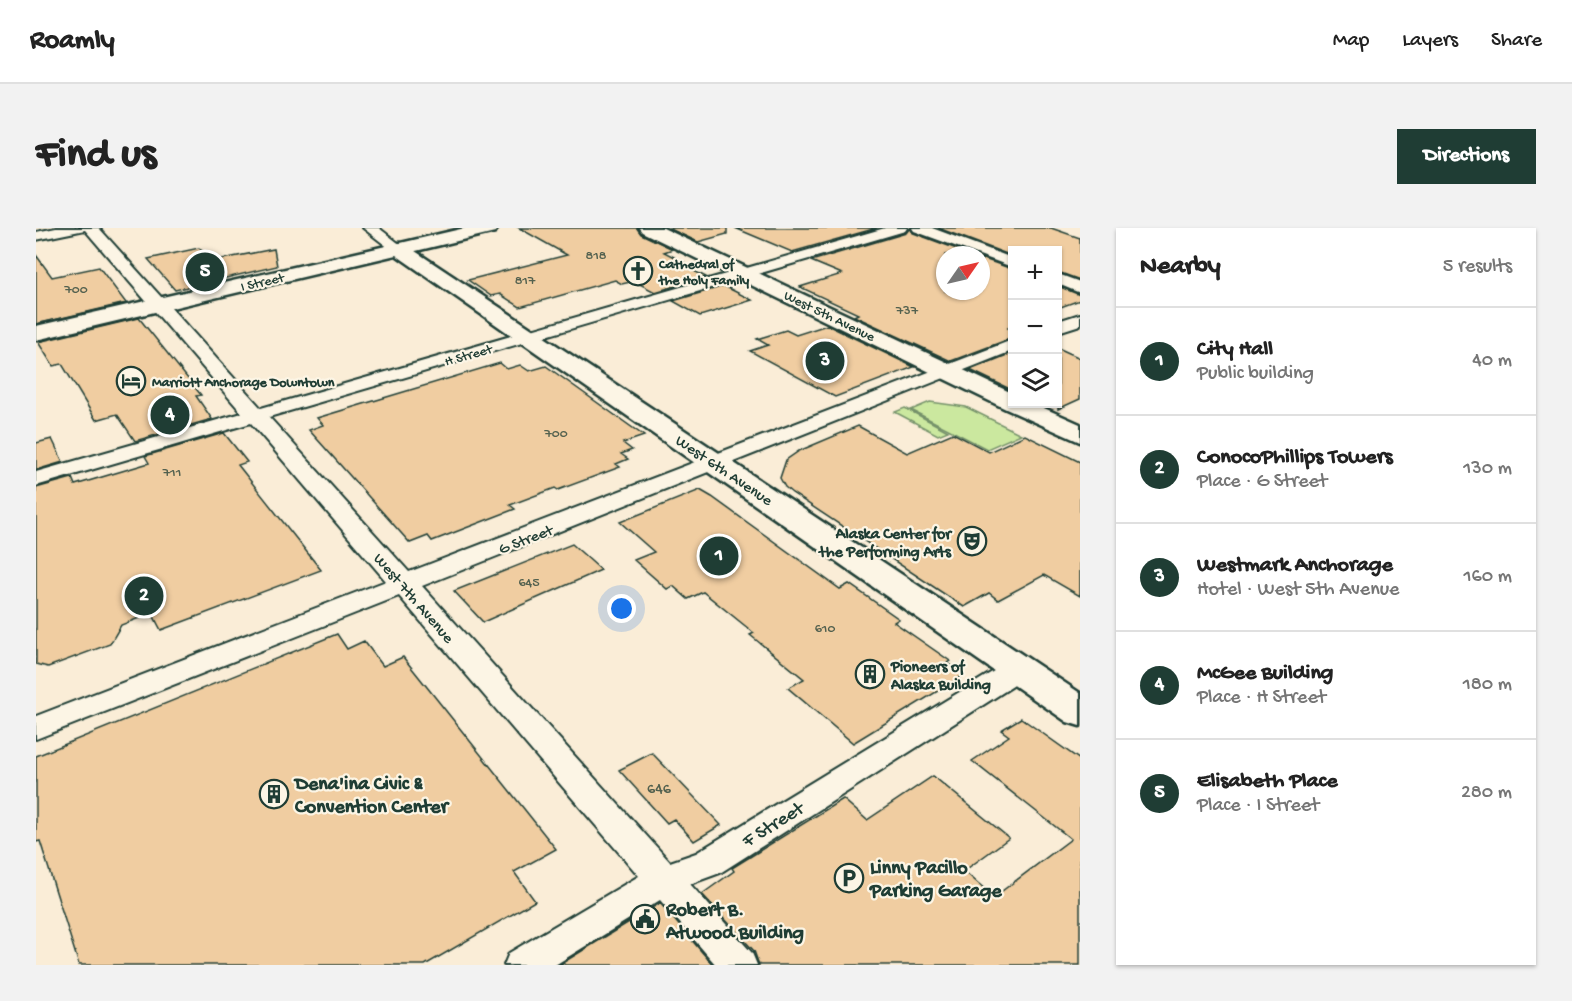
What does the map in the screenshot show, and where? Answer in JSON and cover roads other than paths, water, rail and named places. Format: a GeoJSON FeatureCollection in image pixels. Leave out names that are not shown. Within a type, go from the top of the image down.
{"type":"FeatureCollection","features":[{"type":"Feature","properties":{"kind":"main road","name":"I Street"},"geometry":{"type":"LineString","coordinates":[[36,333],[489,228]]}},
{"type":"Feature","properties":{"kind":"main road","name":"West 5th Avenue"},"geometry":{"type":"LineString","coordinates":[[648,228],[1008,400]]}},
{"type":"Feature","properties":{"kind":"main road","name":"West 6th Avenue"},"geometry":{"type":"LineString","coordinates":[[399,249],[1080,712]]}},
{"type":"Feature","properties":{"kind":"main road","name":"West 5th Avenue"},"geometry":{"type":"LineString","coordinates":[[1025,408],[1080,434]]}},
{"type":"Feature","properties":{"kind":"street"},"geometry":{"type":"LineString","coordinates":[[36,236],[80,228]]}},
{"type":"Feature","properties":{"kind":"street","name":"West 7th Avenue"},"geometry":{"type":"LineString","coordinates":[[91,228],[739,965]]}},
{"type":"Feature","properties":{"kind":"street","name":"West 6th Avenue"},"geometry":{"type":"LineString","coordinates":[[370,228],[399,249]]}},
{"type":"Feature","properties":{"kind":"street","name":"H Street"},"geometry":{"type":"LineString","coordinates":[[36,479],[900,228]]}},
{"type":"Feature","properties":{"kind":"street"},"geometry":{"type":"LineString","coordinates":[[919,228],[1008,261]]}},
{"type":"Feature","properties":{"kind":"street"},"geometry":{"type":"LineString","coordinates":[[1062,281],[1080,288]]}},
{"type":"Feature","properties":{"kind":"street"},"geometry":{"type":"LineString","coordinates":[[1062,325],[1080,318]]}},
{"type":"Feature","properties":{"kind":"street","name":"G Street"},"geometry":{"type":"LineString","coordinates":[[36,729],[1008,347]]}},
{"type":"Feature","properties":{"kind":"street","name":"F Street"},"geometry":{"type":"LineString","coordinates":[[522,965],[664,879],[708,863],[1017,670]]}},
{"type":"Feature","properties":{"kind":"place","name":"Cathedral of the Holy Family"},"geometry":{"type":"Point","coordinates":[638,271]}},
{"type":"Feature","properties":{"kind":"place","name":"Elisabeth Place"},"geometry":{"type":"Point","coordinates":[205,272]}},
{"type":"Feature","properties":{"kind":"place","name":"Westmark Anchorage"},"geometry":{"type":"Point","coordinates":[825,361]}},
{"type":"Feature","properties":{"kind":"place","name":"Marriott Anchorage Downtown"},"geometry":{"type":"Point","coordinates":[131,381]}},
{"type":"Feature","properties":{"kind":"place","name":"McGee Building"},"geometry":{"type":"Point","coordinates":[170,415]}},
{"type":"Feature","properties":{"kind":"place","name":"Alaska Center for the Performing Arts"},"geometry":{"type":"Point","coordinates":[972,541]}},
{"type":"Feature","properties":{"kind":"place","name":"City Hall"},"geometry":{"type":"Point","coordinates":[719,556]}},
{"type":"Feature","properties":{"kind":"place","name":"ConocoPhillips Towers"},"geometry":{"type":"Point","coordinates":[144,596]}},
{"type":"Feature","properties":{"kind":"place","name":"Pioneers of Alaska Building"},"geometry":{"type":"Point","coordinates":[870,674]}},
{"type":"Feature","properties":{"kind":"place","name":"Dena'ina Civic & Convention Center"},"geometry":{"type":"Point","coordinates":[274,794]}},
{"type":"Feature","properties":{"kind":"place","name":"Linny Pacillo Parking Garage"},"geometry":{"type":"Point","coordinates":[849,878]}},
{"type":"Feature","properties":{"kind":"place","name":"Robert B. Atwood Building"},"geometry":{"type":"Point","coordinates":[645,919]}}]}
